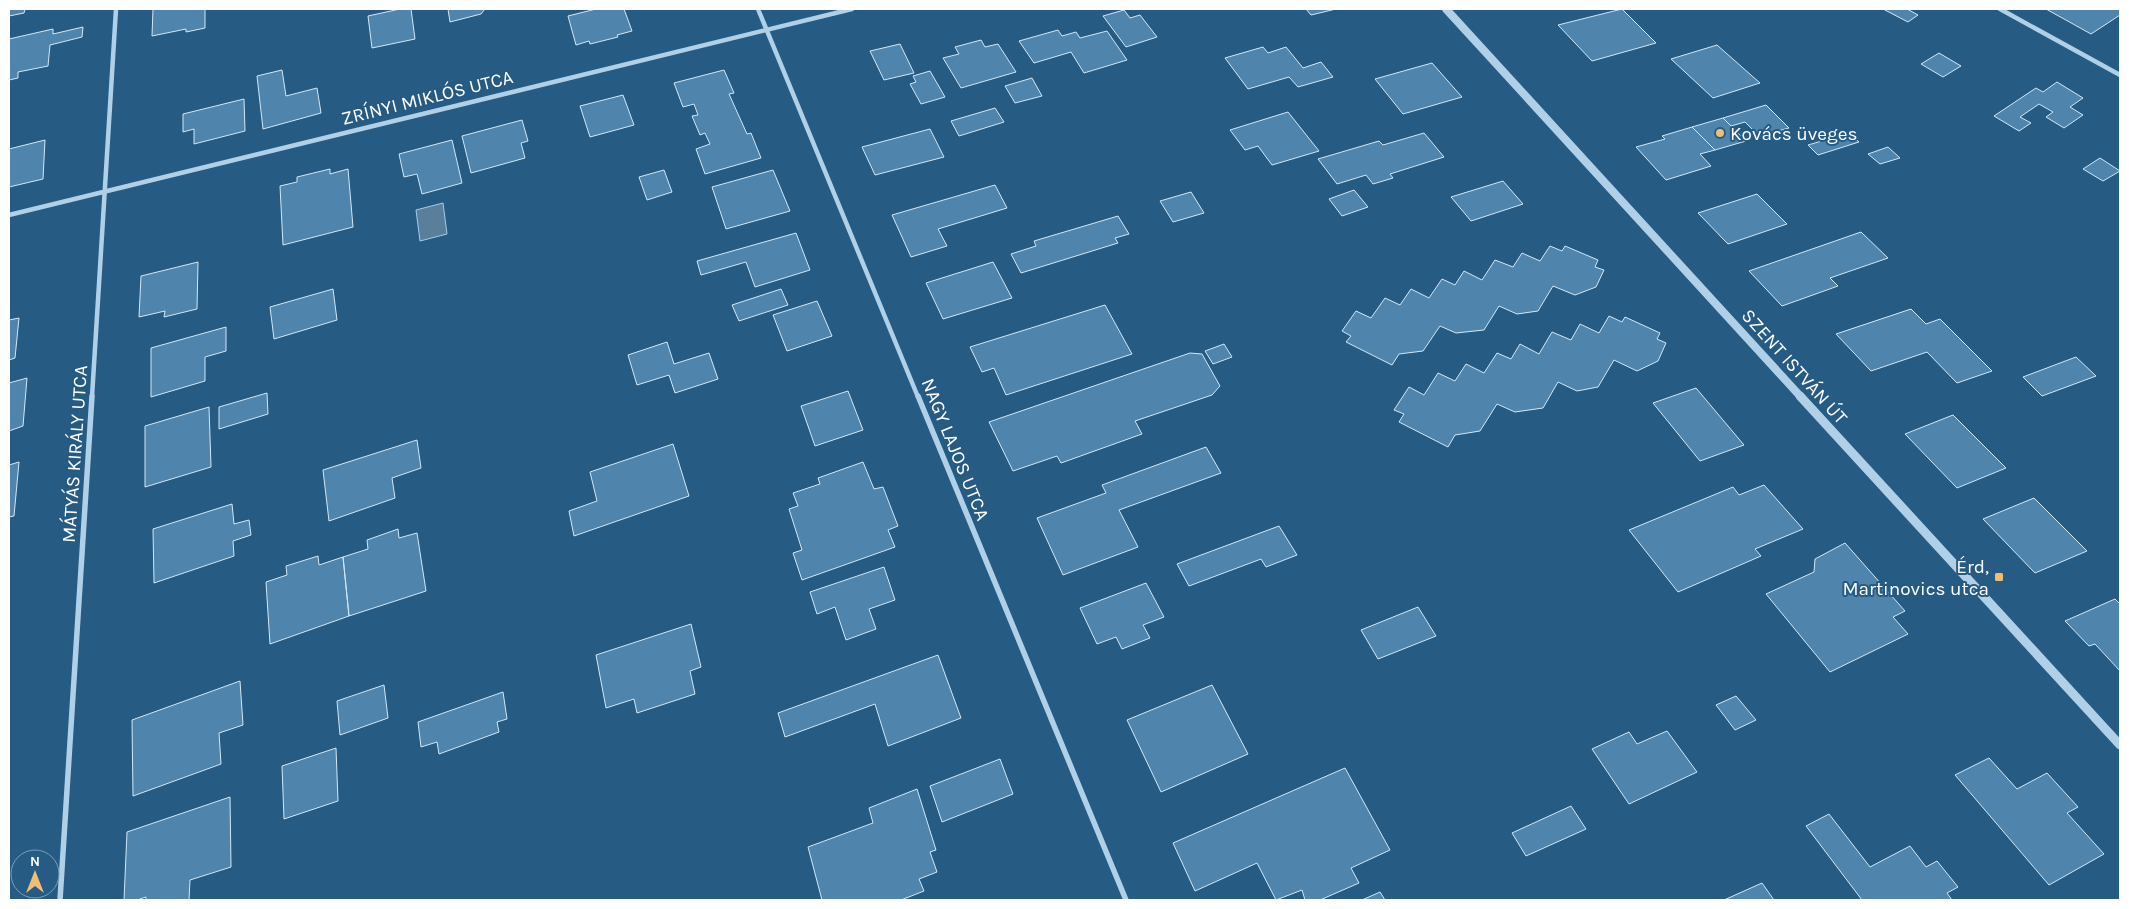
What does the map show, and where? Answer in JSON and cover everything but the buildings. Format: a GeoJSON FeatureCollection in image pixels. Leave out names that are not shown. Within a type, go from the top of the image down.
{"type":"FeatureCollection","features":[{"type":"Feature","properties":{"kind":"street","name":"MÁTYÁS KIRÁLY UTCA"},"geometry":{"type":"LineString","coordinates":[[60,900],[116,9]]}},
{"type":"Feature","properties":{"kind":"street","name":"NAGY LAJOS UTCA"},"geometry":{"type":"LineString","coordinates":[[758,9],[1126,900]]}},
{"type":"Feature","properties":{"kind":"street","name":"ZRÍNYI MIKLÓS UTCA"},"geometry":{"type":"LineString","coordinates":[[9,215],[852,9]]}},
{"type":"Feature","properties":{"kind":"street","name":"SZENT ISTVÁN ÚT"},"geometry":{"type":"LineString","coordinates":[[1446,9],[2120,745]]}},
{"type":"Feature","properties":{"kind":"street"},"geometry":{"type":"LineString","coordinates":[[2000,9],[2120,75]]}},
{"type":"Feature","properties":{"kind":"water"},"geometry":{"type":"Polygon","coordinates":[[[443,203],[447,234],[420,241],[416,210],[443,203]]]}},
{"type":"Feature","properties":{"kind":"place","name":"Kovács üveges"},"geometry":{"type":"Point","coordinates":[1720,133]}},
{"type":"Feature","properties":{"kind":"place","name":"Érd, Martinovics utca"},"geometry":{"type":"Point","coordinates":[1999,577]}}]}
